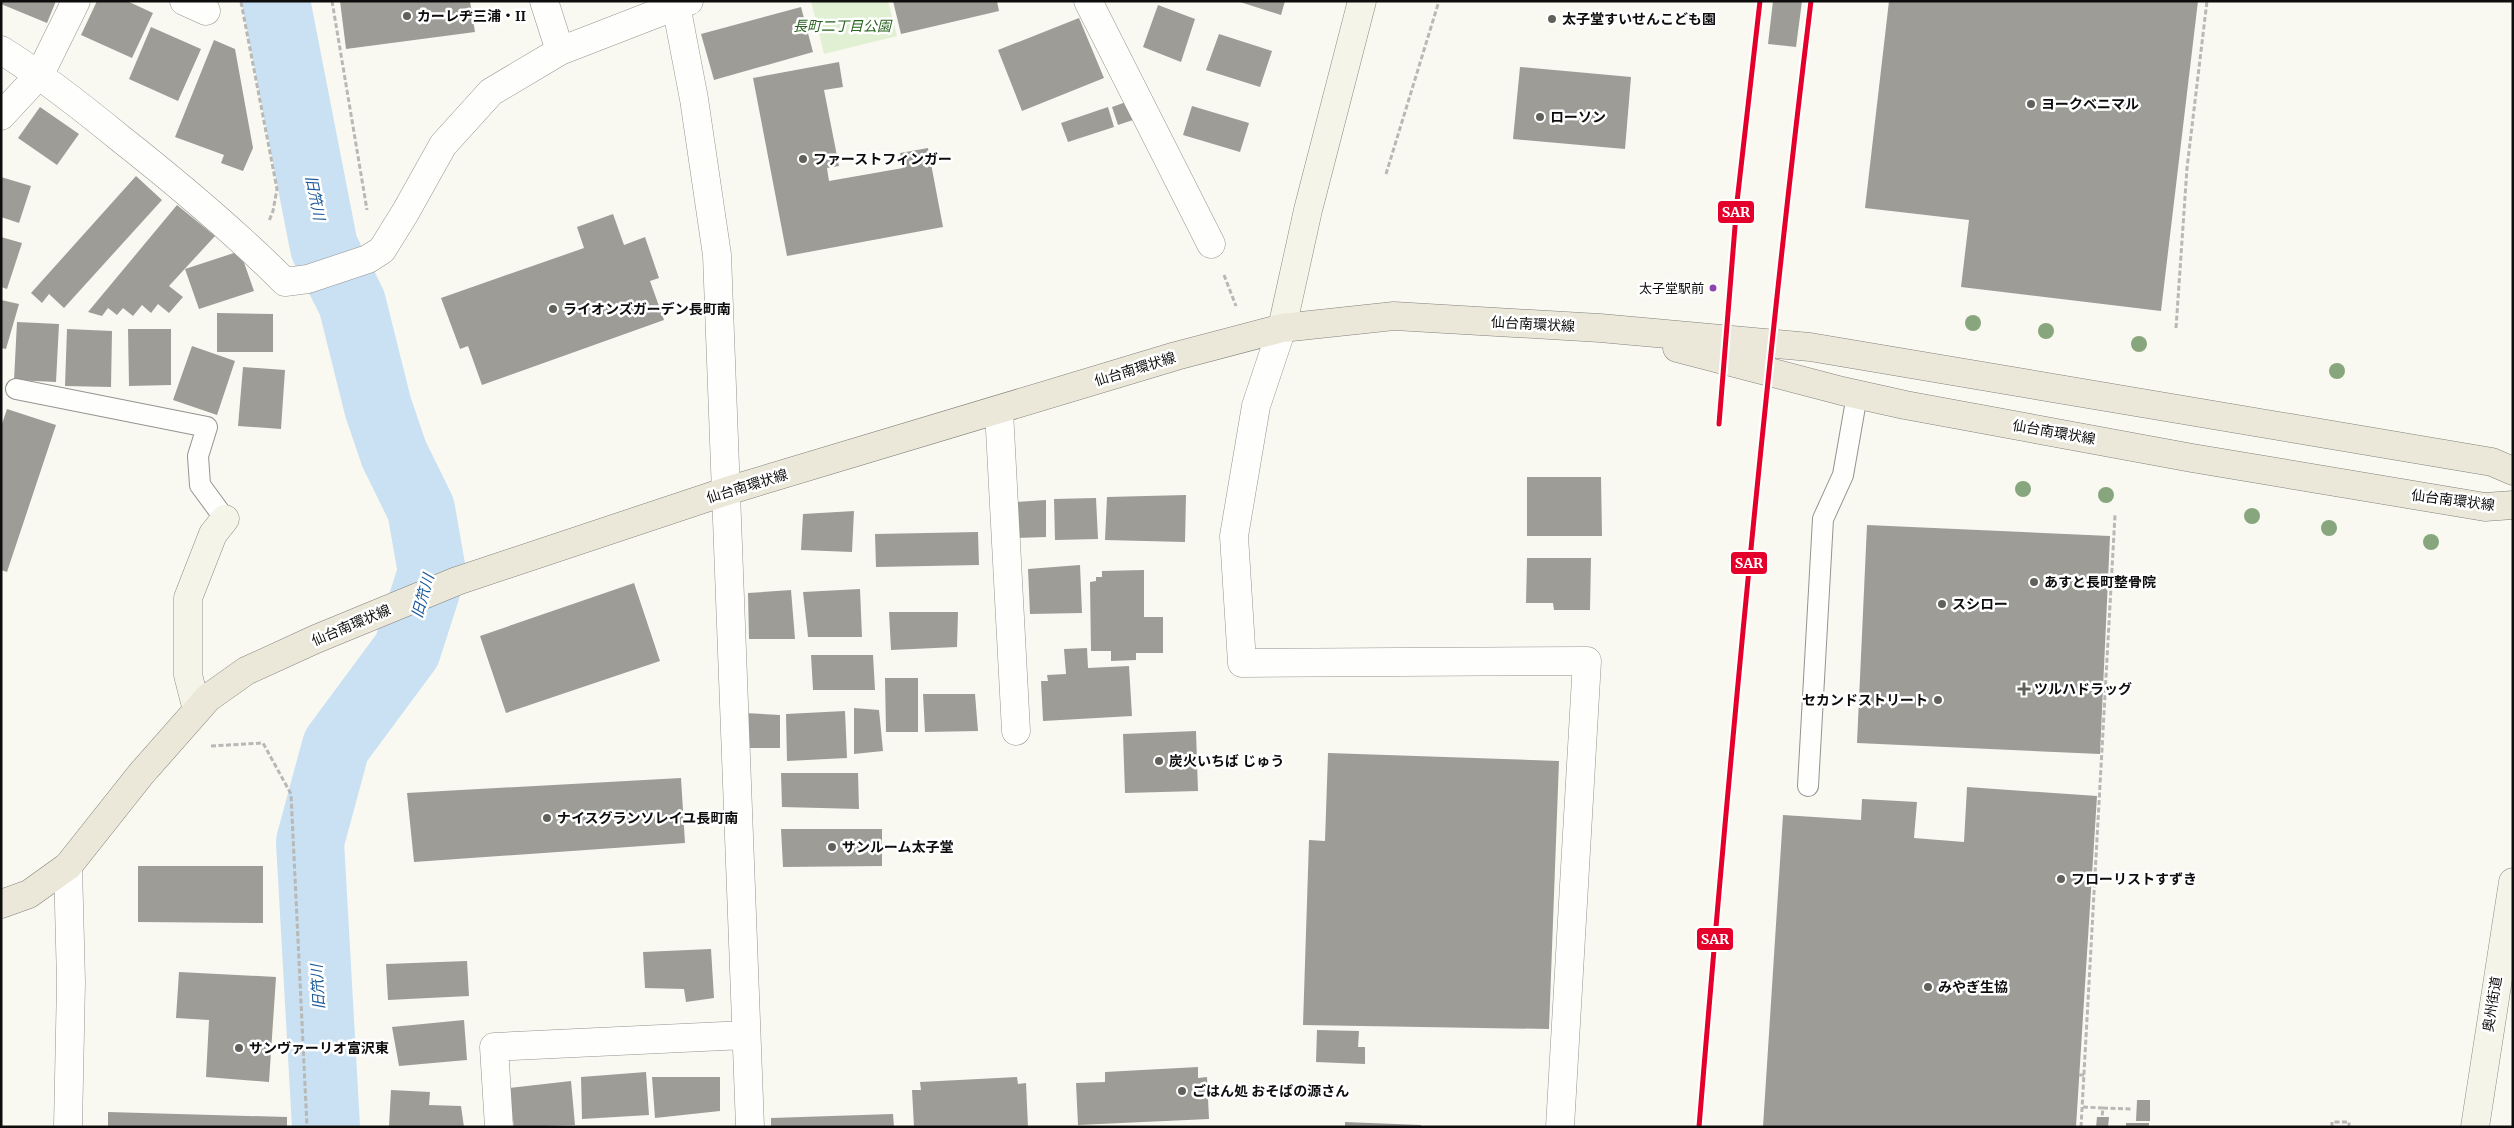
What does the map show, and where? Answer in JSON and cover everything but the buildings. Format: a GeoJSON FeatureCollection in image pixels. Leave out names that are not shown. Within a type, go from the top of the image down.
{"type":"FeatureCollection","features":[{"type":"Feature","properties":{"kind":"main road","name":"仙台南環状線"},"geometry":{"type":"LineString","coordinates":[[1,904],[30,894],[68,866],[141,774],[208,698],[246,672],[316,639],[457,581],[727,491],[1176,356],[1282,328],[1394,316],[1600,328],[1810,347],[2492,462],[2513,471]]}},
{"type":"Feature","properties":{"kind":"main road","name":"仙台南環状線"},"geometry":{"type":"LineString","coordinates":[[1600,328],[1858,395],[2192,458],[2485,507],[2513,505]]}},
{"type":"Feature","properties":{"kind":"street"},"geometry":{"type":"LineString","coordinates":[[1,116],[40,74],[76,1]]}},
{"type":"Feature","properties":{"kind":"street"},"geometry":{"type":"LineString","coordinates":[[544,1],[560,51]]}},
{"type":"Feature","properties":{"kind":"street"},"geometry":{"type":"LineString","coordinates":[[1088,1],[1211,244]]}},
{"type":"Feature","properties":{"kind":"street"},"geometry":{"type":"LineString","coordinates":[[1362,1],[1308,210],[1282,328],[1256,406],[1234,536],[1242,663],[1587,661],[1560,1127]]}},
{"type":"Feature","properties":{"kind":"street"},"geometry":{"type":"LineString","coordinates":[[1,50],[40,74],[175,182],[247,244],[284,282],[308,280],[375,255],[405,213],[443,145],[491,92],[560,51],[682,3],[717,255],[727,491],[745,1035],[750,1127]]}},
{"type":"Feature","properties":{"kind":"street"},"geometry":{"type":"LineString","coordinates":[[999,410],[1016,731]]}},
{"type":"Feature","properties":{"kind":"street"},"geometry":{"type":"LineString","coordinates":[[197,710],[188,675],[188,598],[213,534],[226,519]]}},
{"type":"Feature","properties":{"kind":"street"},"geometry":{"type":"LineString","coordinates":[[68,866],[71,982],[68,1127]]}},
{"type":"Feature","properties":{"kind":"street","name":"奥州街道"},"geometry":{"type":"LineString","coordinates":[[2475,1127],[2513,882]]}},
{"type":"Feature","properties":{"kind":"street"},"geometry":{"type":"LineString","coordinates":[[500,1127],[494,1047],[745,1035]]}},
{"type":"Feature","properties":{"kind":"lane"},"geometry":{"type":"LineString","coordinates":[[16,389],[207,427],[198,456],[200,485],[226,519]]}},
{"type":"Feature","properties":{"kind":"lane"},"geometry":{"type":"LineString","coordinates":[[1808,786],[1824,518],[1843,476],[1858,395]]}},
{"type":"Feature","properties":{"kind":"path"},"geometry":{"type":"LineString","coordinates":[[240,1],[277,189],[273,211],[263,234],[247,244]]}},
{"type":"Feature","properties":{"kind":"path"},"geometry":{"type":"LineString","coordinates":[[332,1],[360,182],[370,223],[375,255]]}},
{"type":"Feature","properties":{"kind":"path"},"geometry":{"type":"LineString","coordinates":[[1386,174],[1439,1]]}},
{"type":"Feature","properties":{"kind":"path"},"geometry":{"type":"LineString","coordinates":[[2176,328],[2187,168],[2207,1]]}},
{"type":"Feature","properties":{"kind":"path"},"geometry":{"type":"LineString","coordinates":[[2082,1127],[2092,898],[2114,515]]}},
{"type":"Feature","properties":{"kind":"path"},"geometry":{"type":"LineString","coordinates":[[206,746],[263,743],[291,794],[307,1127]]}},
{"type":"Feature","properties":{"kind":"path"},"geometry":{"type":"LineString","coordinates":[[2079,1075],[2084,1075]]}},
{"type":"Feature","properties":{"kind":"path"},"geometry":{"type":"LineString","coordinates":[[2082,1107],[2132,1109]]}},
{"type":"Feature","properties":{"kind":"path"},"geometry":{"type":"LineString","coordinates":[[2102,1116],[2103,1108]]}},
{"type":"Feature","properties":{"kind":"path"},"geometry":{"type":"LineString","coordinates":[[2332,1127],[2332,1122],[2349,1122],[2349,1127]]}},
{"type":"Feature","properties":{"kind":"green space","name":"長町二丁目公園"},"geometry":{"type":"Polygon","coordinates":[[[811,1],[888,1],[897,36],[824,54],[811,1]]]}},
{"type":"Feature","properties":{"kind":"waterway","name":"旧笊川"},"geometry":{"type":"LineString","coordinates":[[276,1],[324,247],[352,303],[378,407],[394,454],[421,509],[432,572],[407,650],[336,746],[310,842],[326,1127]]}},
{"type":"Feature","properties":{"kind":"transit line","name":"SAR"},"geometry":{"type":"LineString","coordinates":[[1719,424],[1737,202],[1760,1]]}},
{"type":"Feature","properties":{"kind":"transit line","name":"SAR"},"geometry":{"type":"LineString","coordinates":[[1699,1127],[1749,564],[1778,282],[1811,1]]}},
{"type":"Feature","properties":{"kind":"place","name":"カーレヂ三浦・II"},"geometry":{"type":"Point","coordinates":[407,16]}},
{"type":"Feature","properties":{"kind":"place","name":"太子堂すいせんこども園"},"geometry":{"type":"Point","coordinates":[1552,19]}},
{"type":"Feature","properties":{"kind":"place","name":"ヨークベニマル"},"geometry":{"type":"Point","coordinates":[2031,104]}},
{"type":"Feature","properties":{"kind":"place","name":"ローソン"},"geometry":{"type":"Point","coordinates":[1540,117]}},
{"type":"Feature","properties":{"kind":"place","name":"ファーストフィンガー"},"geometry":{"type":"Point","coordinates":[803,159]}},
{"type":"Feature","properties":{"kind":"place","name":"太子堂駅前"},"geometry":{"type":"Point","coordinates":[1713,288]}},
{"type":"Feature","properties":{"kind":"place","name":"ライオンズガーデン長町南"},"geometry":{"type":"Point","coordinates":[553,309]}},
{"type":"Feature","properties":{"kind":"place","name":"あすと長町整骨院"},"geometry":{"type":"Point","coordinates":[2034,582]}},
{"type":"Feature","properties":{"kind":"place","name":"スシロー"},"geometry":{"type":"Point","coordinates":[1942,604]}},
{"type":"Feature","properties":{"kind":"place","name":"ツルハドラッグ"},"geometry":{"type":"Point","coordinates":[2024,689]}},
{"type":"Feature","properties":{"kind":"place","name":"セカンドストリート"},"geometry":{"type":"Point","coordinates":[1938,700]}},
{"type":"Feature","properties":{"kind":"place","name":"炭火いちば じゅう"},"geometry":{"type":"Point","coordinates":[1159,761]}},
{"type":"Feature","properties":{"kind":"place","name":"ナイスグランソレイユ長町南"},"geometry":{"type":"Point","coordinates":[547,818]}},
{"type":"Feature","properties":{"kind":"place","name":"サンルーム太子堂"},"geometry":{"type":"Point","coordinates":[832,847]}},
{"type":"Feature","properties":{"kind":"place","name":"フローリストすずき"},"geometry":{"type":"Point","coordinates":[2061,879]}},
{"type":"Feature","properties":{"kind":"place","name":"みやぎ生協"},"geometry":{"type":"Point","coordinates":[1928,987]}},
{"type":"Feature","properties":{"kind":"place","name":"サンヴァーリオ富沢東"},"geometry":{"type":"Point","coordinates":[239,1048]}},
{"type":"Feature","properties":{"kind":"place","name":"ごはん処 おそばの源さん"},"geometry":{"type":"Point","coordinates":[1182,1091]}}]}
